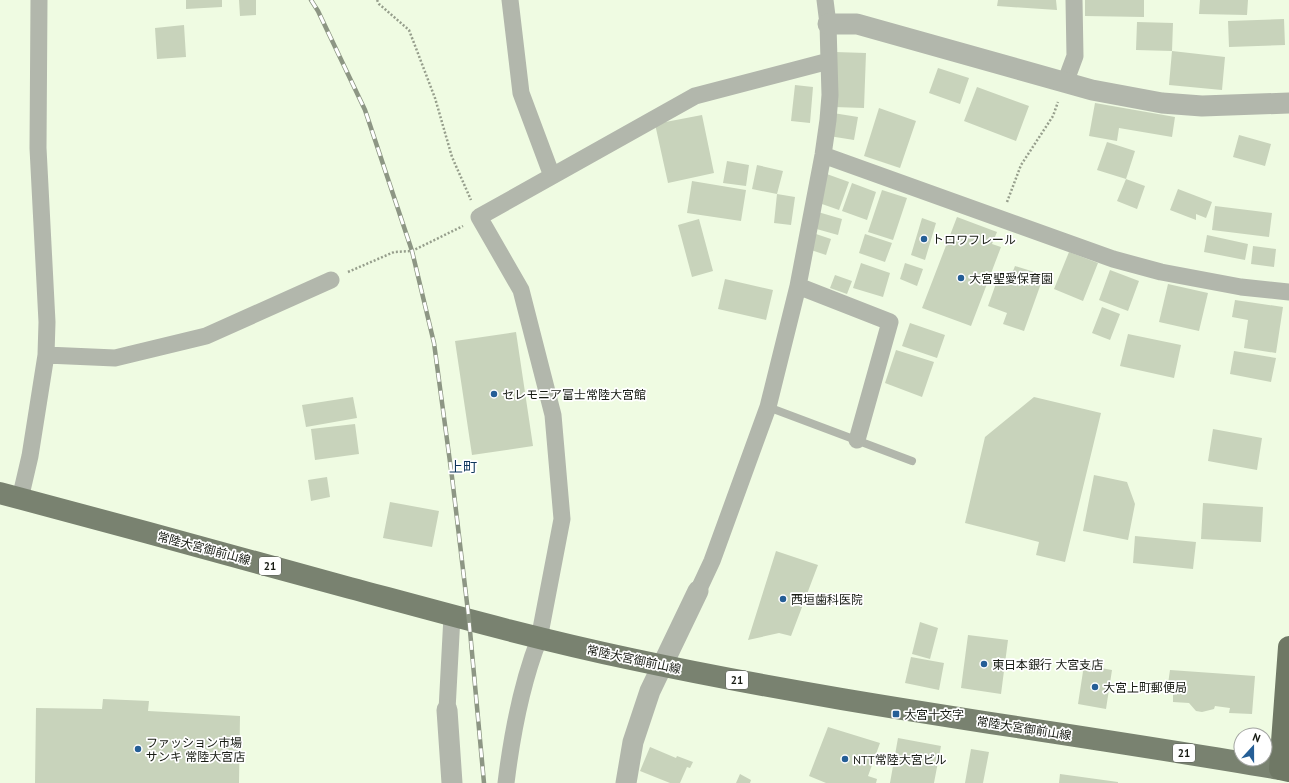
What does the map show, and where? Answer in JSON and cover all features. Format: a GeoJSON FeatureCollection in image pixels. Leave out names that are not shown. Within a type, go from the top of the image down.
{"type":"FeatureCollection","features":[{"type":"Feature","properties":{"kind":"highway"},"geometry":{"type":"LineString","coordinates":[[1284,770],[1289,647]]}},
{"type":"Feature","properties":{"kind":"main road","name":"常陸大宮御前山線"},"geometry":{"type":"LineString","coordinates":[[10,496],[539,639],[663,666],[812,693],[1284,770]]}},
{"type":"Feature","properties":{"kind":"street"},"geometry":{"type":"LineString","coordinates":[[10,496],[30,456],[46,355],[47,322],[38,148],[39,0]]}},
{"type":"Feature","properties":{"kind":"street"},"geometry":{"type":"LineString","coordinates":[[510,0],[521,93],[552,176]]}},
{"type":"Feature","properties":{"kind":"street"},"geometry":{"type":"LineString","coordinates":[[626,783],[633,742],[650,691],[712,561],[768,407],[798,286],[823,155],[830,95],[828,24],[825,0]]}},
{"type":"Feature","properties":{"kind":"street"},"geometry":{"type":"LineString","coordinates":[[1065,82],[1075,56],[1074,0]]}},
{"type":"Feature","properties":{"kind":"street"},"geometry":{"type":"LineString","coordinates":[[828,24],[857,24],[1092,90],[1162,103],[1202,106],[1289,103]]}},
{"type":"Feature","properties":{"kind":"street"},"geometry":{"type":"LineString","coordinates":[[506,783],[518,709],[532,657],[539,639],[562,519],[553,415],[521,290],[479,217],[694,96],[829,61]]}},
{"type":"Feature","properties":{"kind":"street"},"geometry":{"type":"LineString","coordinates":[[823,155],[1113,259],[1160,272],[1241,287],[1289,292]]}},
{"type":"Feature","properties":{"kind":"street"},"geometry":{"type":"LineString","coordinates":[[46,355],[115,358],[206,336],[331,280]]}},
{"type":"Feature","properties":{"kind":"street"},"geometry":{"type":"LineString","coordinates":[[798,286],[890,322],[857,440]]}},
{"type":"Feature","properties":{"kind":"street"},"geometry":{"type":"LineString","coordinates":[[452,616],[447,710],[452,783]]}},
{"type":"Feature","properties":{"kind":"lane"},"geometry":{"type":"LineString","coordinates":[[768,407],[912,461]]}},
{"type":"Feature","properties":{"kind":"path"},"geometry":{"type":"LineString","coordinates":[[331,280],[394,252],[412,251],[479,217],[452,158],[435,98],[409,30],[379,4],[377,0]]}},
{"type":"Feature","properties":{"kind":"path"},"geometry":{"type":"LineString","coordinates":[[1001,218],[1021,165],[1054,116],[1065,82]]}},
{"type":"Feature","properties":{"kind":"building"},"geometry":{"type":"Polygon","coordinates":[[[186,0],[222,0],[222,7],[186,9],[186,0]]]}},
{"type":"Feature","properties":{"kind":"building"},"geometry":{"type":"Polygon","coordinates":[[[239,0],[256,0],[256,15],[240,16],[239,0]]]}},
{"type":"Feature","properties":{"kind":"building"},"geometry":{"type":"Polygon","coordinates":[[[998,0],[1056,0],[1057,10],[997,6],[998,0]]]}},
{"type":"Feature","properties":{"kind":"building"},"geometry":{"type":"Polygon","coordinates":[[[1085,0],[1144,0],[1144,17],[1085,16],[1085,0]]]}},
{"type":"Feature","properties":{"kind":"building"},"geometry":{"type":"Polygon","coordinates":[[[1200,0],[1248,0],[1247,15],[1199,14],[1200,0]]]}},
{"type":"Feature","properties":{"kind":"building"},"geometry":{"type":"Polygon","coordinates":[[[1284,19],[1285,45],[1229,47],[1228,21],[1284,19]]]}},
{"type":"Feature","properties":{"kind":"building"},"geometry":{"type":"Polygon","coordinates":[[[1137,22],[1173,23],[1172,51],[1136,50],[1137,22]]]}},
{"type":"Feature","properties":{"kind":"building"},"geometry":{"type":"Polygon","coordinates":[[[184,25],[186,57],[157,59],[155,28],[184,25]]]}},
{"type":"Feature","properties":{"kind":"building"},"geometry":{"type":"Polygon","coordinates":[[[1172,51],[1225,57],[1222,90],[1169,85],[1172,51]]]}},
{"type":"Feature","properties":{"kind":"building"},"geometry":{"type":"Polygon","coordinates":[[[835,52],[866,53],[864,108],[834,107],[835,52]]]}},
{"type":"Feature","properties":{"kind":"building"},"geometry":{"type":"Polygon","coordinates":[[[938,68],[969,78],[960,104],[929,93],[938,68]]]}},
{"type":"Feature","properties":{"kind":"building"},"geometry":{"type":"Polygon","coordinates":[[[795,85],[813,87],[810,123],[791,121],[795,85]]]}},
{"type":"Feature","properties":{"kind":"building"},"geometry":{"type":"Polygon","coordinates":[[[977,87],[1029,106],[1016,141],[964,121],[977,87]]]}},
{"type":"Feature","properties":{"kind":"building"},"geometry":{"type":"Polygon","coordinates":[[[1095,103],[1175,117],[1172,137],[1119,128],[1117,141],[1089,136],[1095,103]]]}},
{"type":"Feature","properties":{"kind":"building"},"geometry":{"type":"Polygon","coordinates":[[[879,108],[916,121],[900,168],[864,156],[879,108]]]}},
{"type":"Feature","properties":{"kind":"building"},"geometry":{"type":"Polygon","coordinates":[[[833,113],[858,117],[854,140],[829,136],[833,113]]]}},
{"type":"Feature","properties":{"kind":"building"},"geometry":{"type":"Polygon","coordinates":[[[702,115],[714,173],[668,183],[655,124],[702,115]]]}},
{"type":"Feature","properties":{"kind":"building"},"geometry":{"type":"Polygon","coordinates":[[[1239,135],[1271,144],[1265,166],[1233,157],[1239,135]]]}},
{"type":"Feature","properties":{"kind":"building"},"geometry":{"type":"Polygon","coordinates":[[[1107,142],[1135,151],[1126,179],[1097,170],[1107,142]]]}},
{"type":"Feature","properties":{"kind":"building"},"geometry":{"type":"Polygon","coordinates":[[[727,161],[749,165],[746,186],[723,183],[727,161]]]}},
{"type":"Feature","properties":{"kind":"building"},"geometry":{"type":"Polygon","coordinates":[[[757,165],[783,171],[777,194],[752,189],[757,165]]]}},
{"type":"Feature","properties":{"kind":"building"},"geometry":{"type":"Polygon","coordinates":[[[824,173],[849,182],[839,210],[822,204],[824,173]]]}},
{"type":"Feature","properties":{"kind":"building"},"geometry":{"type":"Polygon","coordinates":[[[1126,179],[1145,186],[1137,209],[1117,201],[1126,179]]]}},
{"type":"Feature","properties":{"kind":"building"},"geometry":{"type":"Polygon","coordinates":[[[692,181],[746,190],[741,221],[687,213],[692,181]]]}},
{"type":"Feature","properties":{"kind":"building"},"geometry":{"type":"Polygon","coordinates":[[[852,183],[876,192],[867,220],[842,211],[852,183]]]}},
{"type":"Feature","properties":{"kind":"building"},"geometry":{"type":"Polygon","coordinates":[[[1178,189],[1212,202],[1206,218],[1196,214],[1196,220],[1170,210],[1178,189]]]}},
{"type":"Feature","properties":{"kind":"building"},"geometry":{"type":"Polygon","coordinates":[[[882,190],[907,198],[893,240],[868,232],[882,190]]]}},
{"type":"Feature","properties":{"kind":"building"},"geometry":{"type":"Polygon","coordinates":[[[777,194],[795,197],[791,225],[774,223],[777,194]]]}},
{"type":"Feature","properties":{"kind":"building"},"geometry":{"type":"Polygon","coordinates":[[[1215,206],[1272,213],[1269,237],[1212,230],[1215,206]]]}},
{"type":"Feature","properties":{"kind":"building"},"geometry":{"type":"Polygon","coordinates":[[[818,212],[842,219],[838,235],[813,228],[818,212]]]}},
{"type":"Feature","properties":{"kind":"building","name":"大宮聖愛保育園"},"geometry":{"type":"Polygon","coordinates":[[[957,217],[997,232],[992,244],[1001,247],[971,326],[922,308],[957,217]]]}},
{"type":"Feature","properties":{"kind":"building","name":"トロワフレール"},"geometry":{"type":"Polygon","coordinates":[[[922,218],[936,223],[925,260],[911,255],[922,218]]]}},
{"type":"Feature","properties":{"kind":"building"},"geometry":{"type":"Polygon","coordinates":[[[699,219],[713,271],[692,277],[678,225],[699,219]]]}},
{"type":"Feature","properties":{"kind":"building"},"geometry":{"type":"Polygon","coordinates":[[[813,233],[831,239],[826,255],[808,249],[813,233]]]}},
{"type":"Feature","properties":{"kind":"building"},"geometry":{"type":"Polygon","coordinates":[[[865,234],[892,243],[885,262],[859,253],[865,234]]]}},
{"type":"Feature","properties":{"kind":"building"},"geometry":{"type":"Polygon","coordinates":[[[1207,235],[1248,244],[1245,260],[1204,252],[1207,235]]]}},
{"type":"Feature","properties":{"kind":"building"},"geometry":{"type":"Polygon","coordinates":[[[1253,246],[1276,249],[1274,267],[1251,264],[1253,246]]]}},
{"type":"Feature","properties":{"kind":"building"},"geometry":{"type":"Polygon","coordinates":[[[1069,252],[1098,263],[1083,301],[1054,289],[1069,252]]]}},
{"type":"Feature","properties":{"kind":"building"},"geometry":{"type":"Polygon","coordinates":[[[861,263],[890,273],[883,297],[853,288],[861,263]]]}},
{"type":"Feature","properties":{"kind":"building"},"geometry":{"type":"Polygon","coordinates":[[[905,263],[923,269],[917,286],[900,279],[905,263]]]}},
{"type":"Feature","properties":{"kind":"building"},"geometry":{"type":"Polygon","coordinates":[[[1015,266],[1044,275],[1024,331],[1003,324],[1007,313],[988,306],[999,275],[1010,279],[1015,266]]]}},
{"type":"Feature","properties":{"kind":"building"},"geometry":{"type":"Polygon","coordinates":[[[1110,270],[1139,281],[1128,311],[1099,300],[1110,270]]]}},
{"type":"Feature","properties":{"kind":"building"},"geometry":{"type":"Polygon","coordinates":[[[835,275],[852,281],[847,294],[830,288],[835,275]]]}},
{"type":"Feature","properties":{"kind":"building"},"geometry":{"type":"Polygon","coordinates":[[[725,279],[773,290],[766,320],[718,309],[725,279]]]}},
{"type":"Feature","properties":{"kind":"building"},"geometry":{"type":"Polygon","coordinates":[[[1168,284],[1208,293],[1199,331],[1159,322],[1168,284]]]}},
{"type":"Feature","properties":{"kind":"building"},"geometry":{"type":"Polygon","coordinates":[[[1235,300],[1283,307],[1276,353],[1244,348],[1248,320],[1232,317],[1235,300]]]}},
{"type":"Feature","properties":{"kind":"building"},"geometry":{"type":"Polygon","coordinates":[[[1102,307],[1120,314],[1110,340],[1092,333],[1102,307]]]}},
{"type":"Feature","properties":{"kind":"building"},"geometry":{"type":"Polygon","coordinates":[[[910,323],[945,335],[937,358],[902,346],[910,323]]]}},
{"type":"Feature","properties":{"kind":"building","name":"セレモニア富士常陸大宮館"},"geometry":{"type":"Polygon","coordinates":[[[516,332],[533,446],[472,455],[455,341],[516,332]]]}},
{"type":"Feature","properties":{"kind":"building"},"geometry":{"type":"Polygon","coordinates":[[[1128,334],[1181,345],[1174,378],[1120,366],[1128,334]]]}},
{"type":"Feature","properties":{"kind":"building"},"geometry":{"type":"Polygon","coordinates":[[[896,350],[934,362],[922,397],[885,383],[896,350]]]}},
{"type":"Feature","properties":{"kind":"building"},"geometry":{"type":"Polygon","coordinates":[[[1234,351],[1276,358],[1271,382],[1230,374],[1234,351]]]}},
{"type":"Feature","properties":{"kind":"building"},"geometry":{"type":"Polygon","coordinates":[[[353,397],[357,418],[306,427],[302,405],[353,397]]]}},
{"type":"Feature","properties":{"kind":"building"},"geometry":{"type":"Polygon","coordinates":[[[1034,397],[1101,413],[1065,562],[1036,555],[1039,542],[965,523],[985,437],[1034,397]]]}},
{"type":"Feature","properties":{"kind":"building"},"geometry":{"type":"Polygon","coordinates":[[[355,424],[359,454],[315,460],[311,429],[355,424]]]}},
{"type":"Feature","properties":{"kind":"building"},"geometry":{"type":"Polygon","coordinates":[[[1213,429],[1262,438],[1257,470],[1208,461],[1213,429]]]}},
{"type":"Feature","properties":{"kind":"building"},"geometry":{"type":"Polygon","coordinates":[[[1094,475],[1127,482],[1135,504],[1128,540],[1083,531],[1094,475]]]}},
{"type":"Feature","properties":{"kind":"building"},"geometry":{"type":"Polygon","coordinates":[[[327,477],[330,497],[311,501],[308,480],[327,477]]]}},
{"type":"Feature","properties":{"kind":"building"},"geometry":{"type":"Polygon","coordinates":[[[390,502],[439,511],[432,547],[383,538],[390,502]]]}},
{"type":"Feature","properties":{"kind":"building"},"geometry":{"type":"Polygon","coordinates":[[[1203,503],[1263,507],[1261,542],[1201,539],[1203,503]]]}},
{"type":"Feature","properties":{"kind":"building"},"geometry":{"type":"Polygon","coordinates":[[[1135,536],[1196,542],[1193,569],[1133,563],[1135,536]]]}},
{"type":"Feature","properties":{"kind":"building","name":"西垣歯科医院"},"geometry":{"type":"Polygon","coordinates":[[[776,551],[818,565],[791,636],[779,633],[748,640],[776,551]]]}},
{"type":"Feature","properties":{"kind":"building"},"geometry":{"type":"Polygon","coordinates":[[[920,622],[938,628],[930,659],[912,654],[920,622]]]}},
{"type":"Feature","properties":{"kind":"building","name":"東日本銀行 大宮支店"},"geometry":{"type":"Polygon","coordinates":[[[968,635],[1008,640],[1001,694],[961,688],[968,635]]]}},
{"type":"Feature","properties":{"kind":"building"},"geometry":{"type":"Polygon","coordinates":[[[911,657],[944,663],[939,690],[905,683],[911,657]]]}},
{"type":"Feature","properties":{"kind":"building"},"geometry":{"type":"Polygon","coordinates":[[[1084,665],[1112,670],[1106,709],[1078,704],[1084,665]]]}},
{"type":"Feature","properties":{"kind":"building"},"geometry":{"type":"Polygon","coordinates":[[[1170,670],[1255,676],[1252,714],[1229,713],[1230,708],[1215,706],[1214,709],[1202,712],[1196,711],[1189,703],[1173,702],[1173,692],[1167,691],[1170,670]]]}},
{"type":"Feature","properties":{"kind":"building","name":"ファッション市場 サンキ 常陸大宮店"},"geometry":{"type":"Polygon","coordinates":[[[103,699],[149,701],[148,711],[240,716],[239,783],[35,783],[36,708],[102,709],[103,699]]]}},
{"type":"Feature","properties":{"kind":"building","name":"NTT常陸大宮ビル"},"geometry":{"type":"Polygon","coordinates":[[[828,727],[880,743],[868,776],[877,779],[876,783],[826,783],[809,776],[828,727]]]}},
{"type":"Feature","properties":{"kind":"building"},"geometry":{"type":"Polygon","coordinates":[[[898,738],[941,746],[934,783],[890,783],[898,738]]]}},
{"type":"Feature","properties":{"kind":"building"},"geometry":{"type":"Polygon","coordinates":[[[650,747],[676,758],[677,756],[693,762],[690,768],[687,767],[680,783],[670,783],[640,771],[650,747]]]}},
{"type":"Feature","properties":{"kind":"building"},"geometry":{"type":"Polygon","coordinates":[[[971,749],[989,752],[983,783],[965,783],[971,749]]]}},
{"type":"Feature","properties":{"kind":"building"},"geometry":{"type":"Polygon","coordinates":[[[740,774],[751,780],[750,783],[736,783],[740,774]]]}},
{"type":"Feature","properties":{"kind":"building"},"geometry":{"type":"Polygon","coordinates":[[[1060,774],[1118,782],[1118,783],[1059,783],[1060,774]]]}},
{"type":"Feature","properties":{"kind":"railway"},"geometry":{"type":"LineString","coordinates":[[311,0],[318,11],[365,110],[412,251],[434,343],[469,620],[484,783]]}},
{"type":"Feature","properties":{"kind":"place","name":"トロワフレール"},"geometry":{"type":"Point","coordinates":[924,239]}},
{"type":"Feature","properties":{"kind":"place","name":"大宮聖愛保育園"},"geometry":{"type":"Point","coordinates":[961,278]}},
{"type":"Feature","properties":{"kind":"place","name":"セレモニア富士常陸大宮館"},"geometry":{"type":"Point","coordinates":[494,394]}},
{"type":"Feature","properties":{"kind":"place","name":"西垣歯科医院"},"geometry":{"type":"Point","coordinates":[783,599]}},
{"type":"Feature","properties":{"kind":"place","name":"東日本銀行 大宮支店"},"geometry":{"type":"Point","coordinates":[984,664]}},
{"type":"Feature","properties":{"kind":"place","name":"大宮上町郵便局"},"geometry":{"type":"Point","coordinates":[1095,687]}},
{"type":"Feature","properties":{"kind":"place","name":"大宮十文字"},"geometry":{"type":"Point","coordinates":[896,714]}},
{"type":"Feature","properties":{"kind":"place","name":"ファッション市場 サンキ 常陸大宮店"},"geometry":{"type":"Point","coordinates":[138,749]}},
{"type":"Feature","properties":{"kind":"place","name":"NTT常陸大宮ビル"},"geometry":{"type":"Point","coordinates":[845,759]}},
{"type":"Feature","properties":{"kind":"district","name":"上町"},"geometry":{"type":"Point","coordinates":[463,467]}}]}
